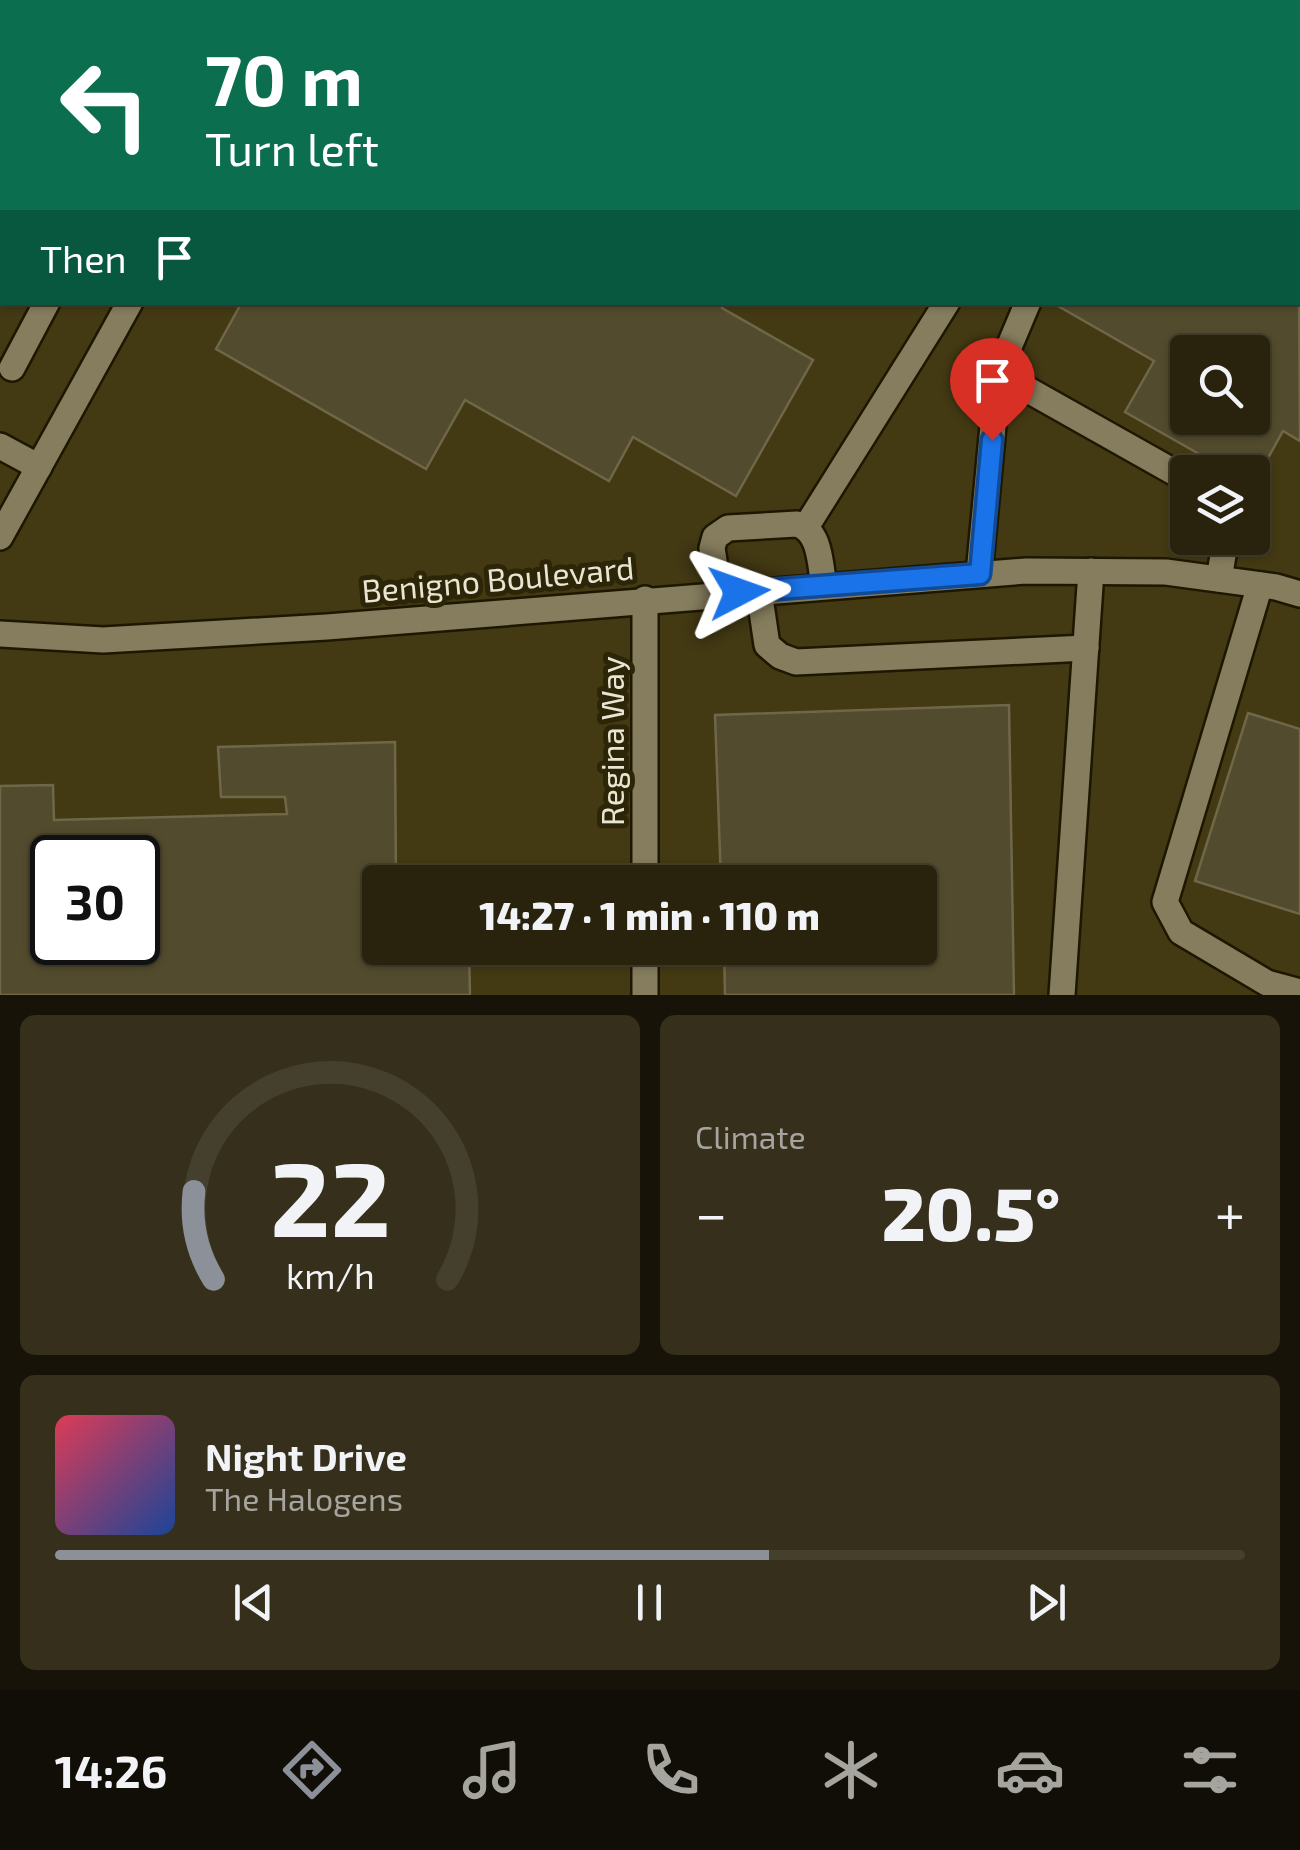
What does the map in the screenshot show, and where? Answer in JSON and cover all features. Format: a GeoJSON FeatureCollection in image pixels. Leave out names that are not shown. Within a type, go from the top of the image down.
{"type":"FeatureCollection","features":[{"type":"Feature","properties":{"kind":"street"},"geometry":{"type":"LineString","coordinates":[[12,368],[45,305]]}},
{"type":"Feature","properties":{"kind":"street"},"geometry":{"type":"LineString","coordinates":[[806,527],[945,305]]}},
{"type":"Feature","properties":{"kind":"street"},"geometry":{"type":"LineString","coordinates":[[980,574],[998,373],[1027,305]]}},
{"type":"Feature","properties":{"kind":"street"},"geometry":{"type":"LineString","coordinates":[[0,537],[122,306]]}},
{"type":"Feature","properties":{"kind":"street"},"geometry":{"type":"LineString","coordinates":[[998,373],[1170,470]]}},
{"type":"Feature","properties":{"kind":"street"},"geometry":{"type":"LineString","coordinates":[[0,446],[39,467]]}},
{"type":"Feature","properties":{"kind":"street"},"geometry":{"type":"LineString","coordinates":[[719,594],[712,548],[716,537],[728,528],[797,524],[806,527],[813,535],[824,586]]}},
{"type":"Feature","properties":{"kind":"street"},"geometry":{"type":"LineString","coordinates":[[1219,579],[1223,555]]}},
{"type":"Feature","properties":{"kind":"street"},"geometry":{"type":"LineString","coordinates":[[1062,995],[1091,572]]}},
{"type":"Feature","properties":{"kind":"street","name":"Benigno Boulevard"},"geometry":{"type":"LineString","coordinates":[[0,634],[103,640],[327,627],[980,574],[1166,572],[1300,594]]}},
{"type":"Feature","properties":{"kind":"street"},"geometry":{"type":"LineString","coordinates":[[1260,585],[1165,902],[1181,932],[1268,983],[1300,992]]}},
{"type":"Feature","properties":{"kind":"street"},"geometry":{"type":"LineString","coordinates":[[759,591],[767,645],[796,662],[1086,648]]}},
{"type":"Feature","properties":{"kind":"street","name":"Regina Way"},"geometry":{"type":"LineString","coordinates":[[646,600],[646,865]]}},
{"type":"Feature","properties":{"kind":"street"},"geometry":{"type":"LineString","coordinates":[[646,965],[646,995]]}},
{"type":"Feature","properties":{"kind":"shaded area"},"geometry":{"type":"Polygon","coordinates":[[[0,305],[1300,305],[1300,995],[0,995],[0,305]]]}},
{"type":"Feature","properties":{"kind":"building"},"geometry":{"type":"Polygon","coordinates":[[[240,305],[724,305],[722,308],[813,360],[736,496],[633,437],[609,481],[465,400],[426,469],[216,349],[240,305]]]}},
{"type":"Feature","properties":{"kind":"building"},"geometry":{"type":"Polygon","coordinates":[[[1056,305],[1299,305],[1300,441],[1283,431],[1270,455],[1201,455],[1125,412],[1154,361],[1056,305]]]}},
{"type":"Feature","properties":{"kind":"building"},"geometry":{"type":"Polygon","coordinates":[[[1009,705],[1014,995],[725,995],[724,965],[937,965],[937,865],[720,865],[715,715],[1009,705]]]}},
{"type":"Feature","properties":{"kind":"building"},"geometry":{"type":"Polygon","coordinates":[[[1248,713],[1300,729],[1300,914],[1195,881],[1248,713]]]}},
{"type":"Feature","properties":{"kind":"building"},"geometry":{"type":"Polygon","coordinates":[[[395,742],[396,865],[362,865],[362,965],[469,965],[470,995],[0,995],[0,786],[53,785],[54,820],[287,814],[285,797],[221,797],[218,747],[395,742]]]}},
{"type":"Feature","properties":{"kind":"route"},"geometry":{"type":"LineString","coordinates":[[739,592],[980,574],[992,440]]}}]}
